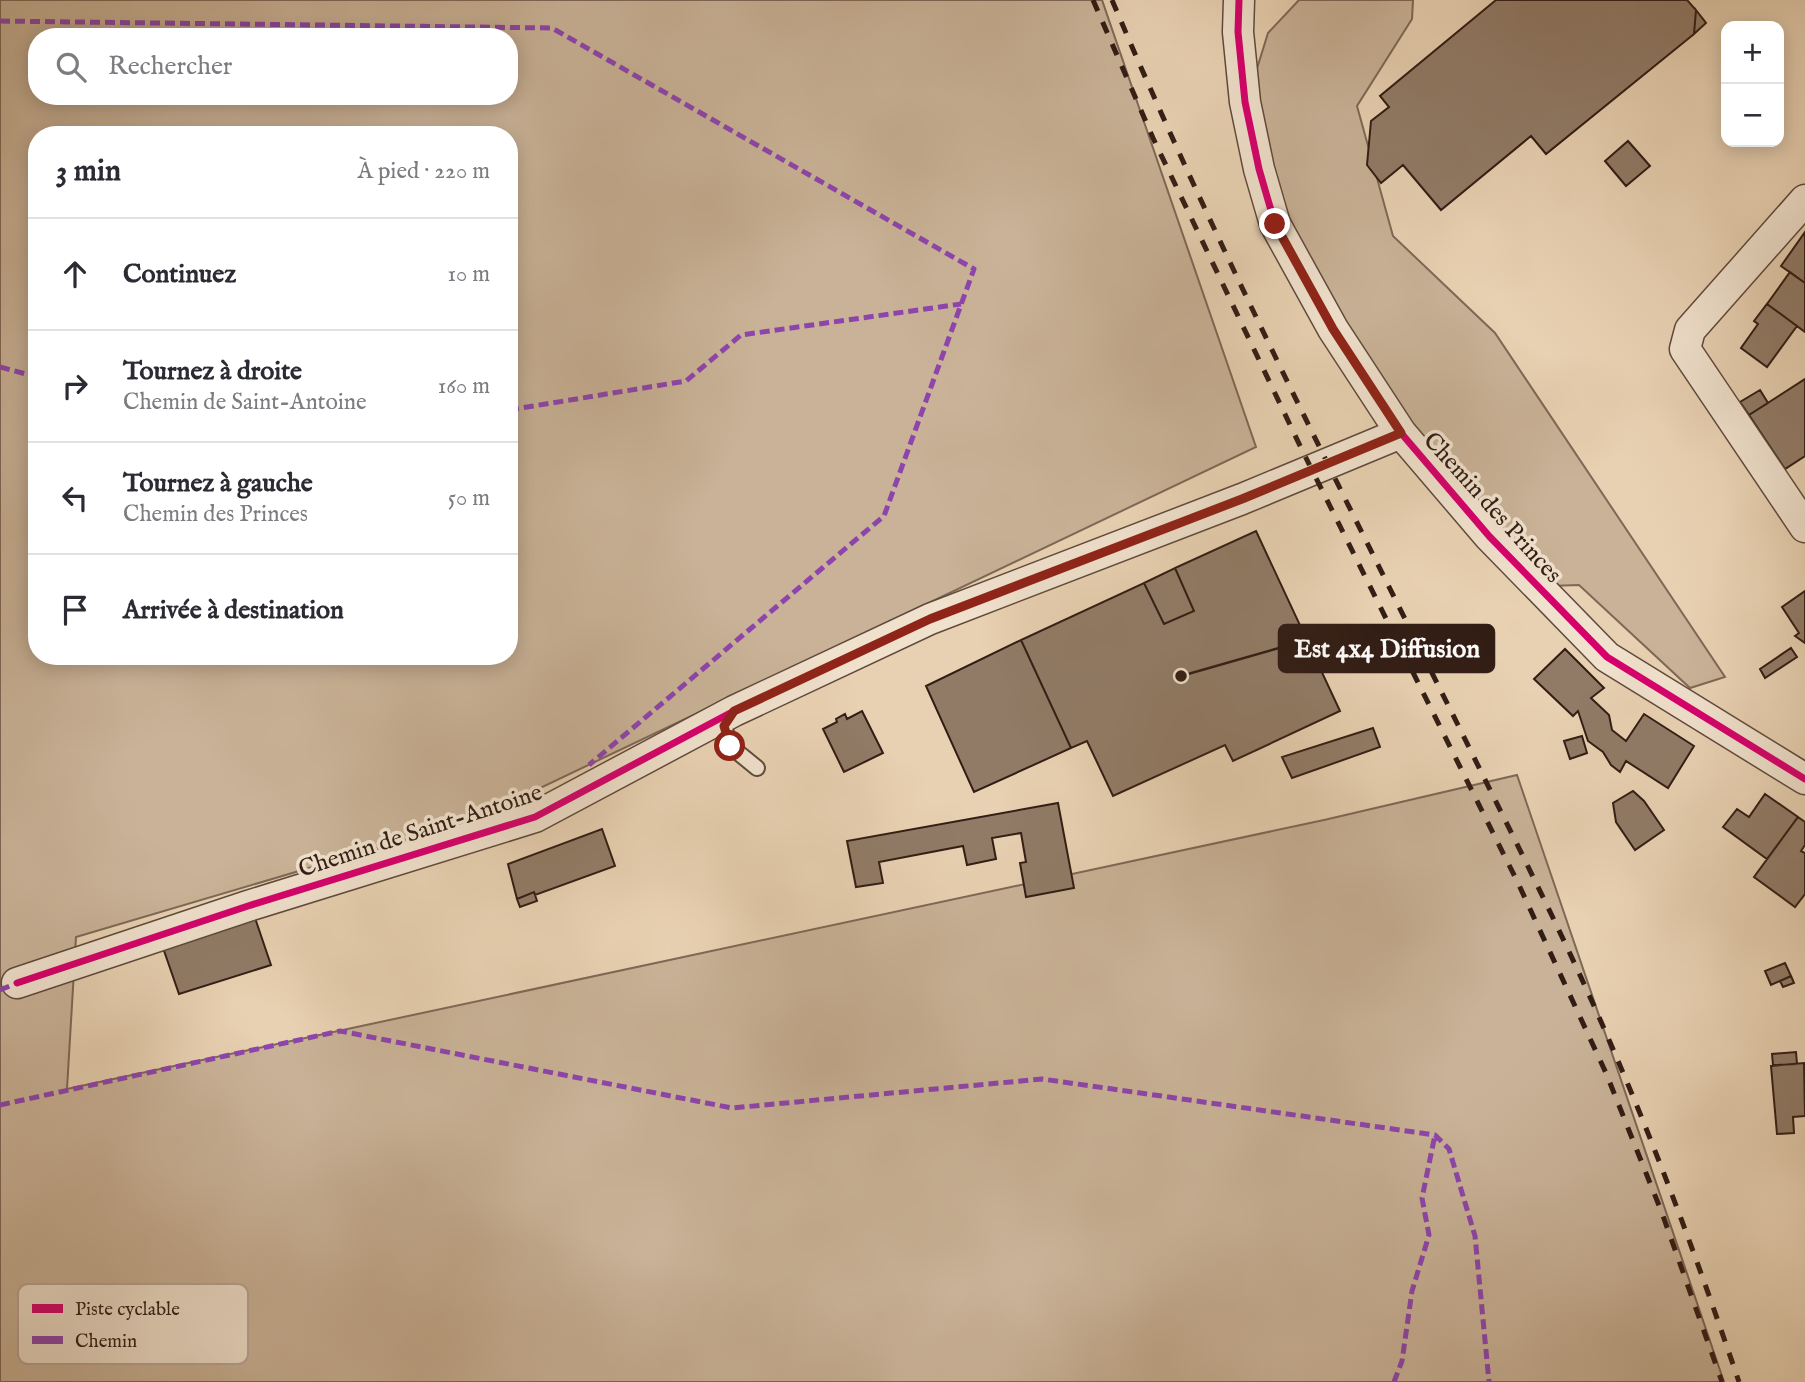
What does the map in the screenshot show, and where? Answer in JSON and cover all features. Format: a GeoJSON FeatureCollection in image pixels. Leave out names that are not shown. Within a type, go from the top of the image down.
{"type":"FeatureCollection","features":[{"type":"Feature","properties":{"kind":"street","name":"Chemin des Princes"},"geometry":{"type":"LineString","coordinates":[[1239,0],[1238,32],[1245,102],[1258,169],[1275,224],[1333,329],[1401,433],[1489,536],[1607,657],[1805,779]]}},
{"type":"Feature","properties":{"kind":"street"},"geometry":{"type":"LineString","coordinates":[[1805,200],[1690,330],[1685,349],[1805,527]]}},
{"type":"Feature","properties":{"kind":"street","name":"Chemin de Saint-Antoine"},"geometry":{"type":"LineString","coordinates":[[17,983],[248,906],[535,817],[734,711],[930,619],[1242,499],[1401,433]]}},
{"type":"Feature","properties":{"kind":"lane"},"geometry":{"type":"LineString","coordinates":[[734,711],[724,726],[730,746],[757,768]]}},
{"type":"Feature","properties":{"kind":"shaded area"},"geometry":{"type":"Polygon","coordinates":[[[0,0],[1102,0],[1256,447],[475,819],[76,937],[67,1089],[1324,820],[1517,775],[1724,1382],[0,1382],[0,0]]]}},
{"type":"Feature","properties":{"kind":"shaded area"},"geometry":{"type":"Polygon","coordinates":[[[1299,0],[1413,0],[1412,19],[1357,106],[1393,236],[1495,333],[1725,677],[1690,688],[1579,585],[1549,586],[1419,441],[1247,173],[1238,130],[1268,33],[1299,0]]]}},
{"type":"Feature","properties":{"kind":"building"},"geometry":{"type":"Polygon","coordinates":[[[1496,0],[1687,0],[1696,10],[1694,34],[1546,154],[1531,136],[1441,210],[1403,165],[1381,183],[1367,165],[1371,121],[1389,107],[1380,96],[1496,0]]]}},
{"type":"Feature","properties":{"kind":"building"},"geometry":{"type":"Polygon","coordinates":[[[1696,10],[1706,23],[1694,34],[1696,10]]]}},
{"type":"Feature","properties":{"kind":"building"},"geometry":{"type":"Polygon","coordinates":[[[1628,141],[1650,166],[1626,186],[1605,161],[1628,141]]]}},
{"type":"Feature","properties":{"kind":"building"},"geometry":{"type":"Polygon","coordinates":[[[1805,232],[1805,283],[1781,266],[1805,232]]]}},
{"type":"Feature","properties":{"kind":"building"},"geometry":{"type":"Polygon","coordinates":[[[1790,272],[1805,283],[1805,332],[1767,304],[1790,272]]]}},
{"type":"Feature","properties":{"kind":"building"},"geometry":{"type":"Polygon","coordinates":[[[1767,304],[1797,326],[1767,367],[1741,348],[1758,324],[1754,321],[1767,304]]]}},
{"type":"Feature","properties":{"kind":"building"},"geometry":{"type":"Polygon","coordinates":[[[1805,379],[1805,456],[1785,469],[1749,415],[1805,379]]]}},
{"type":"Feature","properties":{"kind":"building"},"geometry":{"type":"Polygon","coordinates":[[[1760,390],[1768,403],[1749,415],[1740,402],[1760,390]]]}},
{"type":"Feature","properties":{"kind":"building"},"geometry":{"type":"Polygon","coordinates":[[[1256,531],[1340,711],[1233,761],[1225,745],[1113,796],[1087,741],[1071,748],[1021,640],[1144,583],[1164,624],[1194,611],[1175,568],[1256,531]]]}},
{"type":"Feature","properties":{"kind":"building"},"geometry":{"type":"Polygon","coordinates":[[[1175,568],[1194,611],[1164,624],[1144,583],[1175,568]]]}},
{"type":"Feature","properties":{"kind":"building"},"geometry":{"type":"Polygon","coordinates":[[[1805,591],[1805,643],[1795,636],[1799,633],[1782,607],[1805,591]]]}},
{"type":"Feature","properties":{"kind":"building"},"geometry":{"type":"Polygon","coordinates":[[[1021,640],[1071,748],[974,792],[926,686],[1021,640]]]}},
{"type":"Feature","properties":{"kind":"building"},"geometry":{"type":"Polygon","coordinates":[[[1791,648],[1797,657],[1765,678],[1760,669],[1791,648]]]}},
{"type":"Feature","properties":{"kind":"building"},"geometry":{"type":"Polygon","coordinates":[[[1565,649],[1604,688],[1591,698],[1609,715],[1612,730],[1626,741],[1644,714],[1694,746],[1668,788],[1626,761],[1620,772],[1611,765],[1603,752],[1588,741],[1578,711],[1573,716],[1534,679],[1565,649]]]}},
{"type":"Feature","properties":{"kind":"building"},"geometry":{"type":"Polygon","coordinates":[[[862,711],[883,753],[844,772],[823,729],[837,722],[836,719],[845,714],[847,719],[862,711]]]}},
{"type":"Feature","properties":{"kind":"building"},"geometry":{"type":"Polygon","coordinates":[[[1373,728],[1380,747],[1292,778],[1282,757],[1373,728]]]}},
{"type":"Feature","properties":{"kind":"building"},"geometry":{"type":"Polygon","coordinates":[[[1582,736],[1587,753],[1570,759],[1564,741],[1582,736]]]}},
{"type":"Feature","properties":{"kind":"building"},"geometry":{"type":"Polygon","coordinates":[[[1633,791],[1644,801],[1664,830],[1635,850],[1616,822],[1613,803],[1633,791]]]}},
{"type":"Feature","properties":{"kind":"building"},"geometry":{"type":"Polygon","coordinates":[[[1765,794],[1798,817],[1767,859],[1723,827],[1737,809],[1749,817],[1765,794]]]}},
{"type":"Feature","properties":{"kind":"building"},"geometry":{"type":"Polygon","coordinates":[[[1058,803],[1074,888],[1026,897],[1020,863],[1026,862],[1021,833],[992,838],[996,859],[967,865],[963,846],[879,862],[883,883],[856,887],[847,841],[1058,803]]]}},
{"type":"Feature","properties":{"kind":"building"},"geometry":{"type":"Polygon","coordinates":[[[1798,817],[1805,822],[1805,845],[1801,851],[1805,853],[1805,894],[1795,907],[1754,877],[1798,817]]]}},
{"type":"Feature","properties":{"kind":"building"},"geometry":{"type":"Polygon","coordinates":[[[602,829],[615,866],[517,899],[508,864],[602,829]]]}},
{"type":"Feature","properties":{"kind":"building"},"geometry":{"type":"Polygon","coordinates":[[[534,892],[537,901],[520,907],[517,899],[534,892]]]}},
{"type":"Feature","properties":{"kind":"building"},"geometry":{"type":"Polygon","coordinates":[[[254,915],[271,965],[179,994],[162,945],[254,915]]]}},
{"type":"Feature","properties":{"kind":"building"},"geometry":{"type":"Polygon","coordinates":[[[1785,963],[1791,976],[1771,985],[1765,971],[1785,963]]]}},
{"type":"Feature","properties":{"kind":"building"},"geometry":{"type":"Polygon","coordinates":[[[1791,976],[1794,983],[1783,987],[1780,981],[1791,976]]]}},
{"type":"Feature","properties":{"kind":"building"},"geometry":{"type":"Polygon","coordinates":[[[1796,1052],[1797,1064],[1773,1065],[1772,1054],[1796,1052]]]}},
{"type":"Feature","properties":{"kind":"building"},"geometry":{"type":"Polygon","coordinates":[[[1804,1063],[1805,1116],[1793,1117],[1794,1133],[1777,1134],[1771,1066],[1804,1063]]]}},
{"type":"Feature","properties":{"kind":"railway"},"geometry":{"type":"LineString","coordinates":[[1093,0],[1153,138],[1303,452],[1518,883],[1606,1073],[1662,1213],[1722,1382]]}},
{"type":"Feature","properties":{"kind":"railway"},"geometry":{"type":"LineString","coordinates":[[1112,0],[1235,274],[1583,981],[1668,1185],[1739,1382]]}},
{"type":"Feature","properties":{"kind":"marked path"},"geometry":{"type":"LineString","coordinates":[[0,21],[552,28],[974,269],[884,516],[589,765]]}},
{"type":"Feature","properties":{"kind":"marked path"},"geometry":{"type":"LineString","coordinates":[[518,409],[686,381],[741,335],[961,304]]}},
{"type":"Feature","properties":{"kind":"marked path"},"geometry":{"type":"LineString","coordinates":[[0,367],[28,375]]}},
{"type":"Feature","properties":{"kind":"marked path"},"geometry":{"type":"LineString","coordinates":[[0,990],[17,983]]}},
{"type":"Feature","properties":{"kind":"marked path"},"geometry":{"type":"LineString","coordinates":[[0,1105],[340,1031],[732,1108],[1042,1079],[1435,1135],[1449,1149],[1475,1236],[1489,1382]]}},
{"type":"Feature","properties":{"kind":"marked path"},"geometry":{"type":"LineString","coordinates":[[1394,1382],[1402,1361],[1412,1291],[1429,1235],[1422,1198],[1435,1135]]}},
{"type":"Feature","properties":{"kind":"cycle path"},"geometry":{"type":"LineString","coordinates":[[1239,0],[1238,32],[1245,102],[1259,169],[1275,224],[1333,329],[1401,433],[1489,536],[1607,657],[1805,779]]}},
{"type":"Feature","properties":{"kind":"cycle path"},"geometry":{"type":"LineString","coordinates":[[17,983],[248,906],[535,817],[734,711],[930,619],[1242,499],[1401,433]]}},
{"type":"Feature","properties":{"kind":"place","name":"Est 4x4 Diffusion"},"geometry":{"type":"Point","coordinates":[1181,676]}},
{"type":"Feature","properties":{"kind":"route"},"geometry":{"type":"LineString","coordinates":[[730,746],[724,726],[734,711],[930,619],[1242,499],[1401,433],[1333,329],[1275,224]]}}]}
